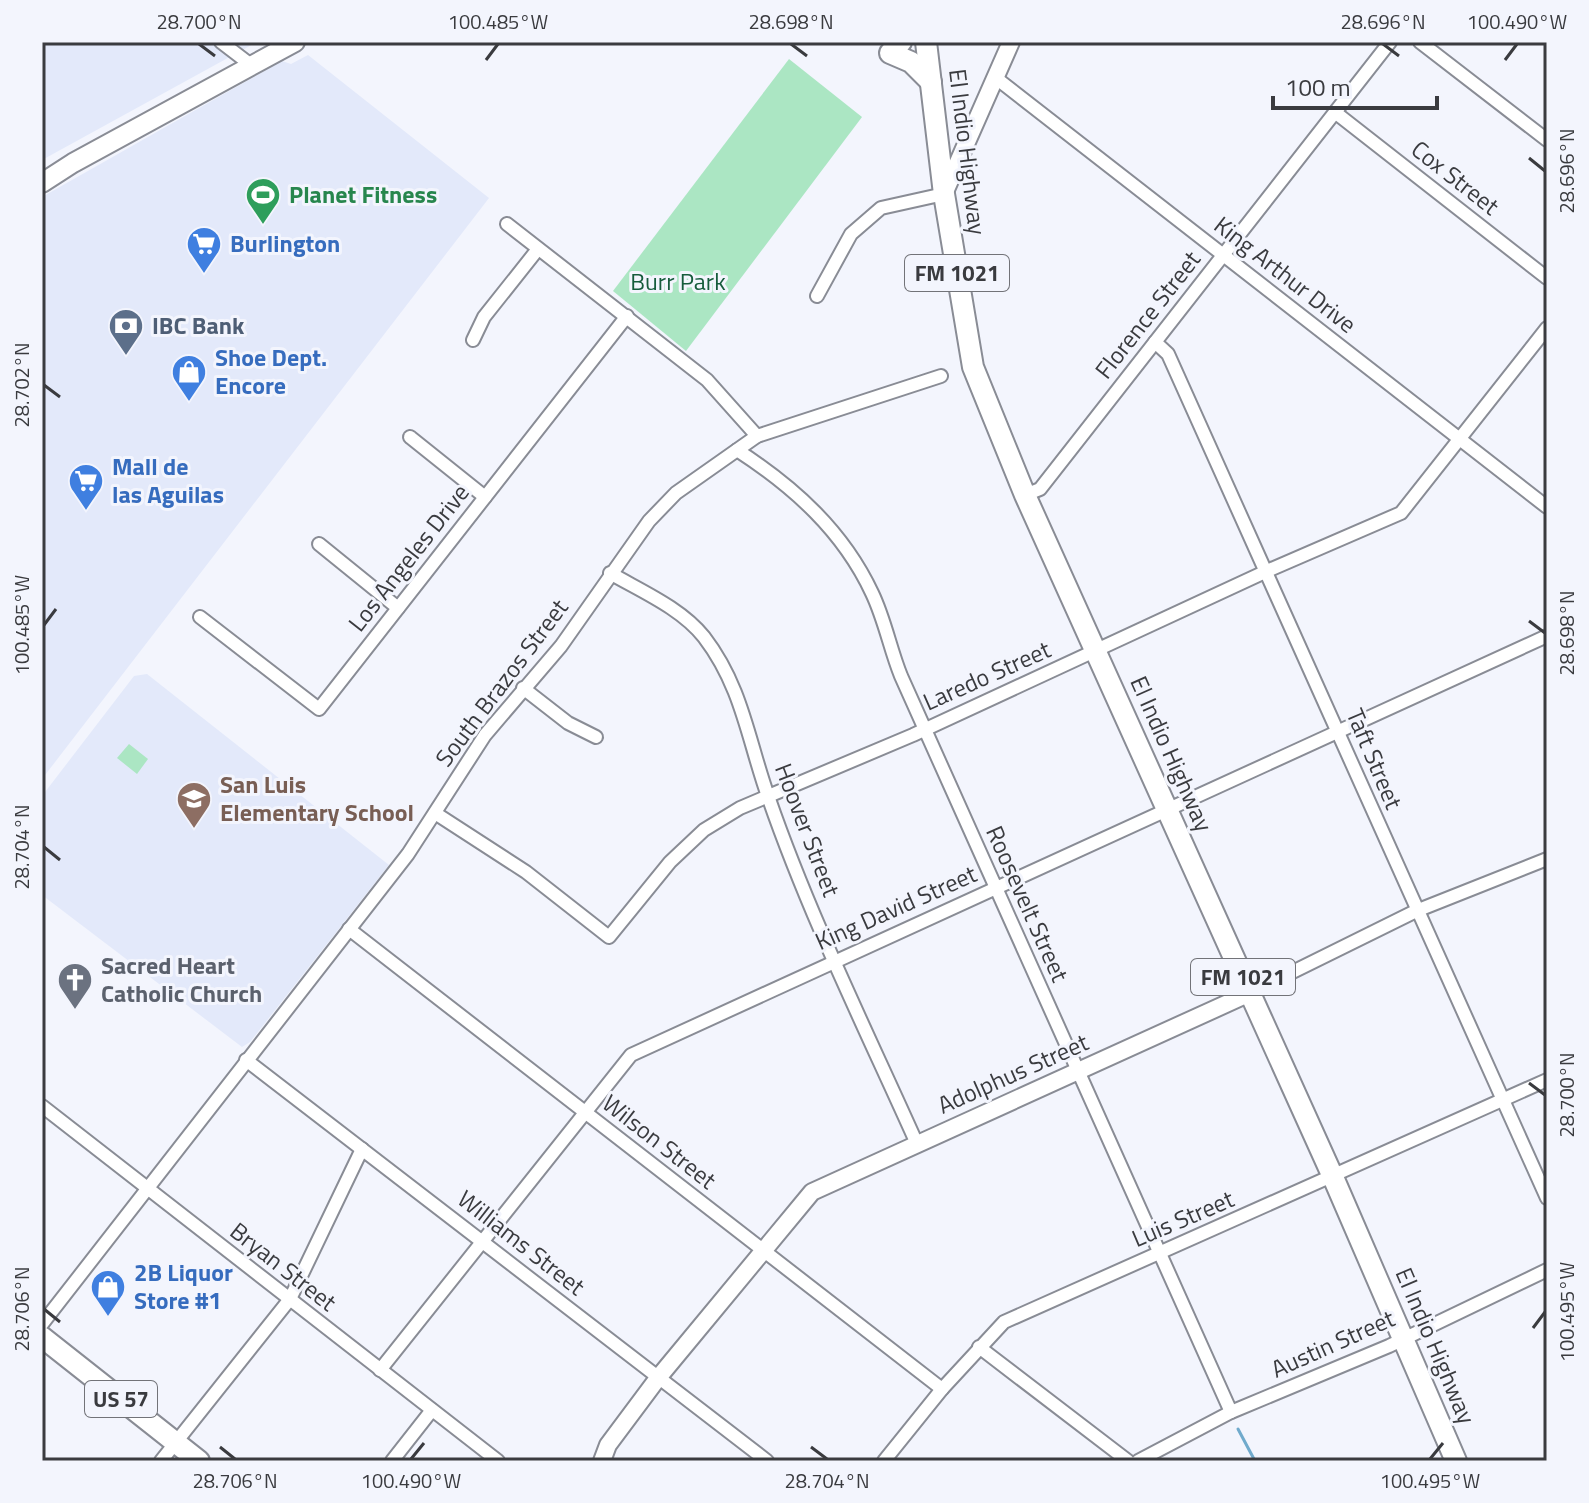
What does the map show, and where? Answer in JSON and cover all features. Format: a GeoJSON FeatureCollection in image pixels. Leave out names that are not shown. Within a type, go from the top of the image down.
{"type":"FeatureCollection","features":[{"type":"Feature","properties":{"kind":"main road"},"geometry":{"type":"LineString","coordinates":[[42,183],[295,42]]}},
{"type":"Feature","properties":{"kind":"main road"},"geometry":{"type":"LineString","coordinates":[[901,42],[890,53],[911,62],[931,82]]}},
{"type":"Feature","properties":{"kind":"main road","name":"El Indio Highway"},"geometry":{"type":"LineString","coordinates":[[926,42],[944,194],[973,367],[1025,495],[1404,1336],[1456,1461]]}},
{"type":"Feature","properties":{"kind":"main road","name":"US 57"},"geometry":{"type":"LineString","coordinates":[[42,1337],[199,1461]]}},
{"type":"Feature","properties":{"kind":"street"},"geometry":{"type":"LineString","coordinates":[[221,42],[251,65]]}},
{"type":"Feature","properties":{"kind":"street"},"geometry":{"type":"LineString","coordinates":[[817,296],[851,234],[881,208],[944,194],[1011,42]]}},
{"type":"Feature","properties":{"kind":"street","name":"Florence Street"},"geometry":{"type":"LineString","coordinates":[[1025,495],[1040,489],[1390,42]]}},
{"type":"Feature","properties":{"kind":"street"},"geometry":{"type":"LineString","coordinates":[[1420,42],[1547,140]]}},
{"type":"Feature","properties":{"kind":"street","name":"King Arthur Drive"},"geometry":{"type":"LineString","coordinates":[[996,78],[1547,507]]}},
{"type":"Feature","properties":{"kind":"street","name":"Cox Street"},"geometry":{"type":"LineString","coordinates":[[1336,113],[1547,278]]}},
{"type":"Feature","properties":{"kind":"street"},"geometry":{"type":"LineString","coordinates":[[507,224],[707,380],[757,436]]}},
{"type":"Feature","properties":{"kind":"street"},"geometry":{"type":"LineString","coordinates":[[473,340],[484,317],[538,249]]}},
{"type":"Feature","properties":{"kind":"street","name":"Los Angeles Drive"},"geometry":{"type":"LineString","coordinates":[[200,617],[319,709],[627,316]]}},
{"type":"Feature","properties":{"kind":"street","name":"Laredo Street"},"geometry":{"type":"LineString","coordinates":[[435,813],[526,872],[609,937],[670,862],[704,830],[740,808],[768,799],[1401,513],[1547,328]]}},
{"type":"Feature","properties":{"kind":"street","name":"Taft Street"},"geometry":{"type":"LineString","coordinates":[[1155,342],[1168,354],[1547,1198]]}},
{"type":"Feature","properties":{"kind":"street","name":"South Brazos Street"},"geometry":{"type":"LineString","coordinates":[[42,1324],[349,929],[435,813],[485,735],[561,646],[649,521],[676,493],[757,436],[941,376]]}},
{"type":"Feature","properties":{"kind":"street"},"geometry":{"type":"LineString","coordinates":[[410,437],[485,497]]}},
{"type":"Feature","properties":{"kind":"street","name":"Roosevelt Street"},"geometry":{"type":"LineString","coordinates":[[737,450],[768,470],[822,518],[860,569],[924,729],[1231,1412]]}},
{"type":"Feature","properties":{"kind":"street"},"geometry":{"type":"LineString","coordinates":[[319,544],[398,608]]}},
{"type":"Feature","properties":{"kind":"street","name":"Hoover Street"},"geometry":{"type":"LineString","coordinates":[[610,573],[670,608],[702,635],[733,681],[768,799],[917,1144]]}},
{"type":"Feature","properties":{"kind":"street","name":"King David Street"},"geometry":{"type":"LineString","coordinates":[[380,1370],[583,1110],[631,1055],[651,1042],[1547,636]]}},
{"type":"Feature","properties":{"kind":"street"},"geometry":{"type":"LineString","coordinates":[[523,688],[568,723],[596,737]]}},
{"type":"Feature","properties":{"kind":"street","name":"Adolphus Street"},"geometry":{"type":"LineString","coordinates":[[602,1461],[608,1445],[658,1378],[761,1249],[812,1192],[1250,993],[1416,911],[1547,859]]}},
{"type":"Feature","properties":{"kind":"street","name":"Wilson Street"},"geometry":{"type":"LineString","coordinates":[[349,929],[942,1389]]}},
{"type":"Feature","properties":{"kind":"street","name":"Williams Street"},"geometry":{"type":"LineString","coordinates":[[246,1060],[767,1461]]}},
{"type":"Feature","properties":{"kind":"street","name":"Luis Street"},"geometry":{"type":"LineString","coordinates":[[884,1461],[942,1389],[1004,1322],[1547,1080]]}},
{"type":"Feature","properties":{"kind":"street","name":"Bryan Street"},"geometry":{"type":"LineString","coordinates":[[42,1106],[498,1461]]}},
{"type":"Feature","properties":{"kind":"street"},"geometry":{"type":"LineString","coordinates":[[161,1461],[290,1299],[362,1149]]}},
{"type":"Feature","properties":{"kind":"street","name":"Austin Street"},"geometry":{"type":"LineString","coordinates":[[1138,1461],[1231,1412],[1389,1346],[1404,1336],[1547,1270]]}},
{"type":"Feature","properties":{"kind":"street"},"geometry":{"type":"LineString","coordinates":[[979,1347],[1128,1461]]}},
{"type":"Feature","properties":{"kind":"street"},"geometry":{"type":"LineString","coordinates":[[392,1461],[432,1410]]}},
{"type":"Feature","properties":{"kind":"shaded area"},"geometry":{"type":"Polygon","coordinates":[[[42,42],[257,42],[42,160],[42,42]]]}},
{"type":"Feature","properties":{"kind":"shaded area"},"geometry":{"type":"Polygon","coordinates":[[[308,55],[489,198],[42,779],[42,197],[282,61],[291,64],[308,55]]]}},
{"type":"Feature","properties":{"kind":"shaded area","name":"San Luis Elementary School"},"geometry":{"type":"Polygon","coordinates":[[[147,674],[389,865],[250,1042],[242,1047],[42,895],[42,796],[134,676],[147,674]]]}},
{"type":"Feature","properties":{"kind":"green space","name":"Burr Park"},"geometry":{"type":"Polygon","coordinates":[[[789,59],[862,117],[686,351],[613,291],[789,59]]]}},
{"type":"Feature","properties":{"kind":"green space"},"geometry":{"type":"Polygon","coordinates":[[[129,744],[148,759],[137,774],[117,758],[129,744]]]}},
{"type":"Feature","properties":{"kind":"waterway"},"geometry":{"type":"LineString","coordinates":[[1238,1429],[1255,1461]]}},
{"type":"Feature","properties":{"kind":"place","name":"Planet Fitness"},"geometry":{"type":"Point","coordinates":[263,226]}},
{"type":"Feature","properties":{"kind":"place","name":"Burlington"},"geometry":{"type":"Point","coordinates":[204,275]}},
{"type":"Feature","properties":{"kind":"place","name":"IBC Bank"},"geometry":{"type":"Point","coordinates":[126,357]}},
{"type":"Feature","properties":{"kind":"place","name":"Shoe Dept. Encore"},"geometry":{"type":"Point","coordinates":[189,403]}},
{"type":"Feature","properties":{"kind":"place","name":"Mall de las Aguilas"},"geometry":{"type":"Point","coordinates":[86,512]}},
{"type":"Feature","properties":{"kind":"place","name":"San Luis Elementary School"},"geometry":{"type":"Point","coordinates":[194,830]}},
{"type":"Feature","properties":{"kind":"place","name":"Sacred Heart Catholic Church"},"geometry":{"type":"Point","coordinates":[75,1011]}},
{"type":"Feature","properties":{"kind":"place","name":"2B Liquor Store #1"},"geometry":{"type":"Point","coordinates":[108,1318]}}]}
